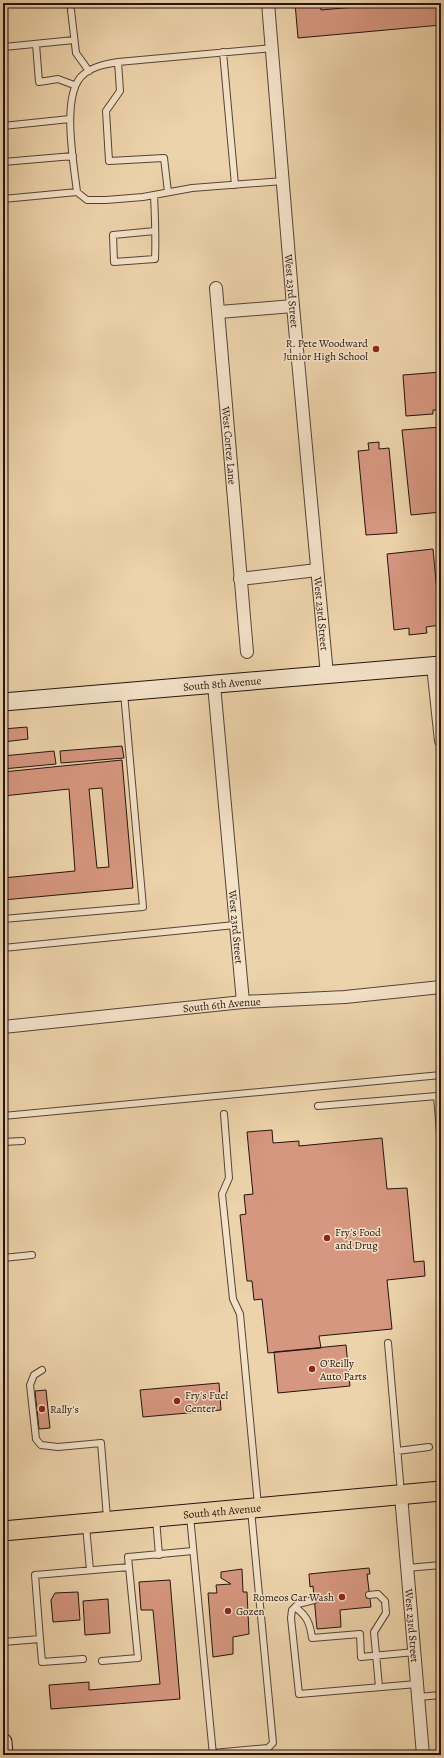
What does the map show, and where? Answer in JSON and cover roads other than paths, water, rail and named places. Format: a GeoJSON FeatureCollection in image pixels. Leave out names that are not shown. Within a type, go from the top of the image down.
{"type":"FeatureCollection","features":[{"type":"Feature","properties":{"kind":"main road","name":"South 4th Avenue"},"geometry":{"type":"LineString","coordinates":[[3,1531],[441,1491]]}},
{"type":"Feature","properties":{"kind":"street","name":"West 23rd Street"},"geometry":{"type":"LineString","coordinates":[[268,3],[273,48],[293,306],[327,675]]}},
{"type":"Feature","properties":{"kind":"street","name":"West Cortez Lane"},"geometry":{"type":"LineString","coordinates":[[216,288],[247,652]]}},
{"type":"Feature","properties":{"kind":"street"},"geometry":{"type":"LineString","coordinates":[[219,312],[293,306]]}},
{"type":"Feature","properties":{"kind":"street"},"geometry":{"type":"LineString","coordinates":[[240,579],[317,570]]}},
{"type":"Feature","properties":{"kind":"street"},"geometry":{"type":"LineString","coordinates":[[437,666],[441,741]]}},
{"type":"Feature","properties":{"kind":"street","name":"South 8th Avenue"},"geometry":{"type":"LineString","coordinates":[[3,702],[437,666]]}},
{"type":"Feature","properties":{"kind":"street","name":"West 23rd Street"},"geometry":{"type":"LineString","coordinates":[[214,685],[243,1002]]}},
{"type":"Feature","properties":{"kind":"street","name":"South 6th Avenue"},"geometry":{"type":"LineString","coordinates":[[3,1027],[243,1002],[345,997],[441,987]]}},
{"type":"Feature","properties":{"kind":"street","name":"West 23rd Street"},"geometry":{"type":"LineString","coordinates":[[401,1495],[423,1755]]}},
{"type":"Feature","properties":{"kind":"street"},"geometry":{"type":"LineString","coordinates":[[3,1742],[4,1755]]}},
{"type":"Feature","properties":{"kind":"lane"},"geometry":{"type":"LineString","coordinates":[[71,10],[76,53],[89,71]]}},
{"type":"Feature","properties":{"kind":"lane"},"geometry":{"type":"LineString","coordinates":[[4,47],[74,40]]}},
{"type":"Feature","properties":{"kind":"lane"},"geometry":{"type":"LineString","coordinates":[[36,44],[40,82],[58,79],[74,85]]}},
{"type":"Feature","properties":{"kind":"lane"},"geometry":{"type":"LineString","coordinates":[[77,192],[70,104],[74,85],[83,74],[100,66],[118,62],[273,48]]}},
{"type":"Feature","properties":{"kind":"lane"},"geometry":{"type":"LineString","coordinates":[[223,52],[235,185]]}},
{"type":"Feature","properties":{"kind":"lane"},"geometry":{"type":"LineString","coordinates":[[118,62],[120,91],[106,111],[109,161],[164,158],[168,192]]}},
{"type":"Feature","properties":{"kind":"lane"},"geometry":{"type":"LineString","coordinates":[[3,126],[70,119]]}},
{"type":"Feature","properties":{"kind":"lane"},"geometry":{"type":"LineString","coordinates":[[3,162],[73,156]]}},
{"type":"Feature","properties":{"kind":"lane"},"geometry":{"type":"LineString","coordinates":[[3,199],[77,192],[87,200],[154,195],[192,188],[283,181]]}},
{"type":"Feature","properties":{"kind":"lane"},"geometry":{"type":"LineString","coordinates":[[154,195],[155,231],[155,259],[114,262],[112,235],[155,231]]}},
{"type":"Feature","properties":{"kind":"lane"},"geometry":{"type":"LineString","coordinates":[[3,919],[143,907],[124,693]]}},
{"type":"Feature","properties":{"kind":"lane"},"geometry":{"type":"LineString","coordinates":[[3,948],[236,925]]}},
{"type":"Feature","properties":{"kind":"lane"},"geometry":{"type":"LineString","coordinates":[[3,1116],[441,1075]]}},
{"type":"Feature","properties":{"kind":"lane"},"geometry":{"type":"LineString","coordinates":[[318,1106],[437,1096],[441,1146]]}},
{"type":"Feature","properties":{"kind":"lane"},"geometry":{"type":"LineString","coordinates":[[190,1515],[213,1754],[268,1748],[273,1743],[240,1314],[233,1299],[222,1194],[229,1178],[224,1114]]}},
{"type":"Feature","properties":{"kind":"lane"},"geometry":{"type":"LineString","coordinates":[[3,1142],[22,1141]]}},
{"type":"Feature","properties":{"kind":"lane"},"geometry":{"type":"LineString","coordinates":[[3,1258],[32,1255]]}},
{"type":"Feature","properties":{"kind":"lane"},"geometry":{"type":"LineString","coordinates":[[388,1343],[401,1495]]}},
{"type":"Feature","properties":{"kind":"lane"},"geometry":{"type":"LineString","coordinates":[[42,1370],[34,1375],[30,1385],[36,1439],[41,1445],[58,1447],[101,1443],[108,1522]]}},
{"type":"Feature","properties":{"kind":"lane"},"geometry":{"type":"LineString","coordinates":[[397,1451],[429,1447]]}},
{"type":"Feature","properties":{"kind":"lane"},"geometry":{"type":"LineString","coordinates":[[156,1518],[159,1555]]}},
{"type":"Feature","properties":{"kind":"lane"},"geometry":{"type":"LineString","coordinates":[[86,1524],[90,1570]]}},
{"type":"Feature","properties":{"kind":"lane"},"geometry":{"type":"LineString","coordinates":[[102,1661],[138,1658],[128,1557],[193,1552]]}},
{"type":"Feature","properties":{"kind":"lane"},"geometry":{"type":"LineString","coordinates":[[407,1568],[441,1565]]}},
{"type":"Feature","properties":{"kind":"lane"},"geometry":{"type":"LineString","coordinates":[[83,1659],[42,1662],[35,1575],[129,1567]]}},
{"type":"Feature","properties":{"kind":"lane"},"geometry":{"type":"LineString","coordinates":[[370,1595],[378,1594],[385,1601],[386,1613],[374,1632],[379,1687]]}},
{"type":"Feature","properties":{"kind":"lane"},"geometry":{"type":"LineString","coordinates":[[314,1600],[306,1601],[292,1610],[291,1618],[299,1694],[417,1684]]}},
{"type":"Feature","properties":{"kind":"lane"},"geometry":{"type":"LineString","coordinates":[[295,1607],[307,1618],[311,1627],[312,1638],[360,1634],[361,1657],[415,1652]]}},
{"type":"Feature","properties":{"kind":"lane"},"geometry":{"type":"LineString","coordinates":[[3,1642],[40,1639]]}},
{"type":"Feature","properties":{"kind":"lane"},"geometry":{"type":"LineString","coordinates":[[418,1697],[441,1695]]}},
{"type":"Feature","properties":{"kind":"place","name":"R. Pete Woodward Junior High School"},"geometry":{"type":"Point","coordinates":[376,349]}},
{"type":"Feature","properties":{"kind":"place","name":"Fry's Food and Drug"},"geometry":{"type":"Point","coordinates":[327,1238]}},
{"type":"Feature","properties":{"kind":"place","name":"O'Reilly Auto Parts"},"geometry":{"type":"Point","coordinates":[312,1369]}},
{"type":"Feature","properties":{"kind":"place","name":"Fry's Fuel Center"},"geometry":{"type":"Point","coordinates":[177,1401]}},
{"type":"Feature","properties":{"kind":"place","name":"Rally's"},"geometry":{"type":"Point","coordinates":[42,1409]}},
{"type":"Feature","properties":{"kind":"place","name":"Romeos Car Wash"},"geometry":{"type":"Point","coordinates":[342,1597]}},
{"type":"Feature","properties":{"kind":"place","name":"Gozen"},"geometry":{"type":"Point","coordinates":[228,1611]}}]}
